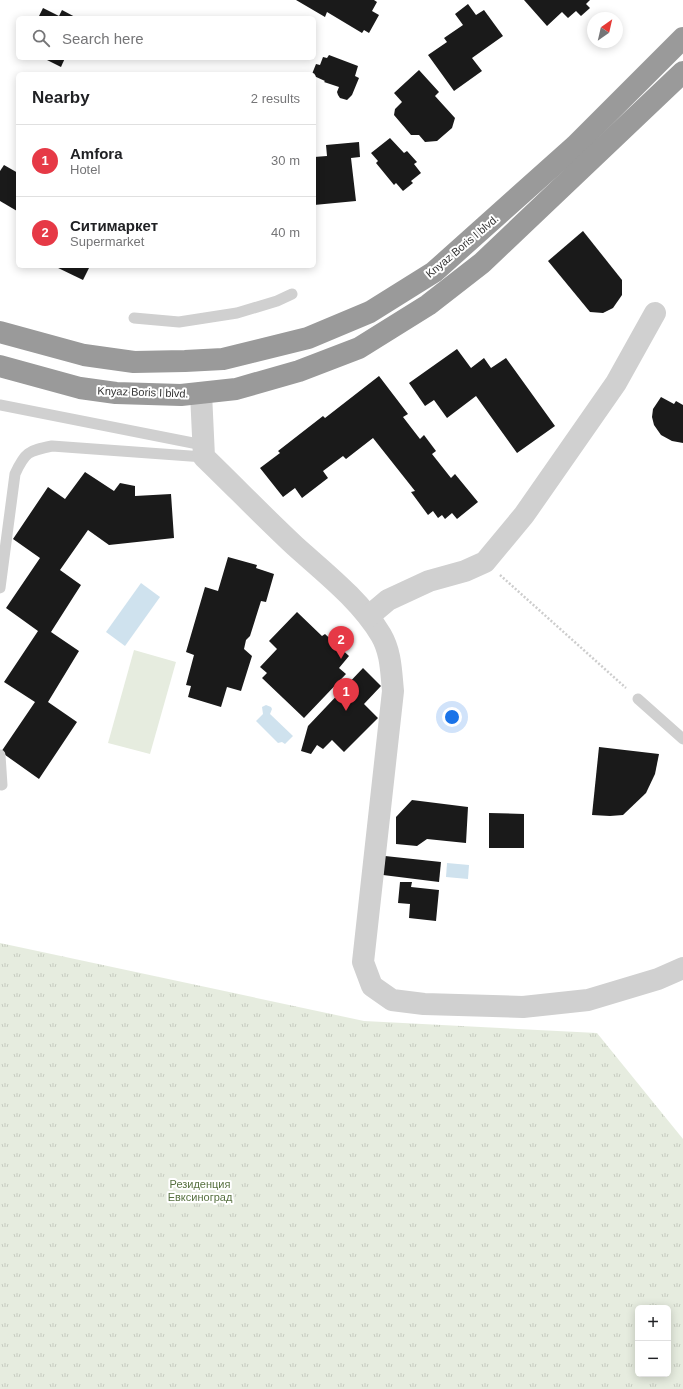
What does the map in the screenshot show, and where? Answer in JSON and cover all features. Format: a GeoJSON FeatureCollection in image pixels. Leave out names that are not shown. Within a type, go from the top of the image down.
{"type":"FeatureCollection","features":[{"type":"Feature","properties":{"kind":"highway","name":"Knyaz Boris I blvd."},"geometry":{"type":"LineString","coordinates":[[0,332],[84,355],[134,362],[222,359],[308,338],[370,312],[434,272],[575,146],[683,38]]}},
{"type":"Feature","properties":{"kind":"highway","name":"Knyaz Boris I blvd."},"geometry":{"type":"LineString","coordinates":[[0,366],[80,388],[116,393],[181,396],[236,389],[285,375],[358,348],[428,305],[482,263],[683,72]]}},
{"type":"Feature","properties":{"kind":"street"},"geometry":{"type":"LineString","coordinates":[[368,616],[395,596],[429,581],[465,571],[485,562],[524,515],[616,383],[655,313]]}},
{"type":"Feature","properties":{"kind":"street"},"geometry":{"type":"LineString","coordinates":[[201,393],[203,451],[293,544],[347,593],[368,616],[382,636],[390,657],[393,691],[363,962],[372,986],[392,1000],[424,1004],[523,1007],[588,1000],[658,979],[683,968]]}},
{"type":"Feature","properties":{"kind":"lane"},"geometry":{"type":"LineString","coordinates":[[134,318],[180,322],[237,313],[276,301],[292,294]]}},
{"type":"Feature","properties":{"kind":"lane"},"geometry":{"type":"LineString","coordinates":[[0,405],[203,451]]}},
{"type":"Feature","properties":{"kind":"lane"},"geometry":{"type":"LineString","coordinates":[[0,588],[15,474],[22,458],[35,450],[52,446],[203,451]]}},
{"type":"Feature","properties":{"kind":"lane"},"geometry":{"type":"LineString","coordinates":[[638,699],[683,739]]}},
{"type":"Feature","properties":{"kind":"lane"},"geometry":{"type":"LineString","coordinates":[[0,755],[2,785]]}},
{"type":"Feature","properties":{"kind":"path"},"geometry":{"type":"LineString","coordinates":[[485,562],[638,699]]}},
{"type":"Feature","properties":{"kind":"green space"},"geometry":{"type":"Polygon","coordinates":[[[134,650],[176,662],[150,754],[108,743],[134,650]]]}},
{"type":"Feature","properties":{"kind":"green space","name":"Резиденция Евксиноград"},"geometry":{"type":"Polygon","coordinates":[[[0,943],[364,1021],[597,1033],[683,1139],[683,1389],[0,1389],[0,943]]]}},
{"type":"Feature","properties":{"kind":"water"},"geometry":{"type":"Polygon","coordinates":[[[141,583],[160,597],[125,646],[106,632],[141,583]]]}},
{"type":"Feature","properties":{"kind":"water"},"geometry":{"type":"Polygon","coordinates":[[[266,705],[272,709],[270,714],[293,736],[285,744],[282,742],[278,743],[256,721],[263,714],[262,707],[266,705]]]}},
{"type":"Feature","properties":{"kind":"water"},"geometry":{"type":"Polygon","coordinates":[[[447,863],[469,865],[468,879],[446,877],[447,863]]]}},
{"type":"Feature","properties":{"kind":"building"},"geometry":{"type":"Polygon","coordinates":[[[296,0],[374,0],[377,2],[372,11],[379,15],[369,33],[364,30],[362,33],[327,12],[325,17],[296,0]]]}},
{"type":"Feature","properties":{"kind":"building"},"geometry":{"type":"Polygon","coordinates":[[[524,0],[590,0],[586,4],[590,8],[581,16],[576,11],[568,18],[562,12],[547,26],[524,0]]]}},
{"type":"Feature","properties":{"kind":"building"},"geometry":{"type":"Polygon","coordinates":[[[468,4],[476,15],[484,10],[503,36],[472,58],[482,71],[454,91],[428,55],[447,42],[444,38],[463,25],[455,14],[468,4]]]}},
{"type":"Feature","properties":{"kind":"building"},"geometry":{"type":"Polygon","coordinates":[[[43,8],[59,16],[39,16],[43,8]]]}},
{"type":"Feature","properties":{"kind":"building"},"geometry":{"type":"Polygon","coordinates":[[[62,10],[73,16],[59,16],[62,10]]]}},
{"type":"Feature","properties":{"kind":"building"},"geometry":{"type":"Polygon","coordinates":[[[329,55],[358,66],[355,76],[359,78],[352,95],[347,100],[340,98],[338,95],[337,92],[339,87],[324,82],[325,81],[316,77],[316,72],[313,72],[316,64],[320,65],[323,57],[327,58],[329,55]]]}},
{"type":"Feature","properties":{"kind":"building"},"geometry":{"type":"Polygon","coordinates":[[[47,60],[64,60],[61,67],[47,60]]]}},
{"type":"Feature","properties":{"kind":"building"},"geometry":{"type":"Polygon","coordinates":[[[419,70],[439,92],[435,96],[455,118],[452,128],[437,141],[425,142],[419,135],[411,135],[394,115],[395,109],[402,102],[394,93],[419,70]]]}},
{"type":"Feature","properties":{"kind":"building"},"geometry":{"type":"Polygon","coordinates":[[[390,138],[404,153],[407,151],[417,162],[414,164],[421,173],[411,181],[413,183],[403,191],[396,183],[394,185],[376,163],[378,161],[371,153],[390,138]]]}},
{"type":"Feature","properties":{"kind":"building"},"geometry":{"type":"Polygon","coordinates":[[[359,142],[360,157],[351,158],[356,201],[316,205],[316,157],[327,156],[326,145],[359,142]]]}},
{"type":"Feature","properties":{"kind":"building"},"geometry":{"type":"Polygon","coordinates":[[[4,165],[16,172],[16,210],[0,201],[0,171],[4,165]]]}},
{"type":"Feature","properties":{"kind":"building"},"geometry":{"type":"Polygon","coordinates":[[[583,231],[622,280],[622,295],[613,308],[603,313],[590,312],[548,261],[583,231]]]}},
{"type":"Feature","properties":{"kind":"building"},"geometry":{"type":"Polygon","coordinates":[[[58,268],[89,268],[83,280],[58,268]]]}},
{"type":"Feature","properties":{"kind":"building"},"geometry":{"type":"Polygon","coordinates":[[[457,349],[471,368],[484,358],[491,368],[506,358],[555,426],[517,453],[476,396],[447,418],[434,400],[425,406],[409,383],[457,349]]]}},
{"type":"Feature","properties":{"kind":"building"},"geometry":{"type":"Polygon","coordinates":[[[379,376],[408,414],[403,417],[420,439],[424,435],[436,451],[432,454],[451,478],[455,474],[478,502],[457,519],[452,513],[445,519],[442,515],[438,518],[433,511],[428,515],[411,492],[415,491],[373,438],[346,459],[343,456],[323,471],[328,478],[302,498],[295,488],[283,497],[260,468],[280,453],[278,451],[323,416],[325,418],[379,376]]]}},
{"type":"Feature","properties":{"kind":"building"},"geometry":{"type":"Polygon","coordinates":[[[661,397],[674,404],[676,401],[683,405],[683,443],[672,441],[661,435],[654,425],[652,417],[653,409],[661,397]]]}},
{"type":"Feature","properties":{"kind":"building"},"geometry":{"type":"Polygon","coordinates":[[[85,472],[114,491],[120,483],[135,486],[135,496],[171,494],[174,538],[109,545],[88,530],[60,570],[81,585],[51,632],[79,651],[48,702],[77,722],[39,779],[1,752],[35,702],[4,682],[38,631],[6,608],[40,558],[13,539],[48,487],[65,499],[85,472]]]}},
{"type":"Feature","properties":{"kind":"building"},"geometry":{"type":"Polygon","coordinates":[[[228,557],[257,565],[256,568],[274,574],[266,602],[261,601],[250,636],[246,640],[244,649],[252,656],[241,691],[227,687],[221,707],[188,697],[191,686],[186,685],[194,655],[186,652],[205,587],[218,591],[228,557]]]}},
{"type":"Feature","properties":{"kind":"building"},"geometry":{"type":"Polygon","coordinates":[[[297,612],[322,636],[325,634],[349,656],[339,668],[346,674],[304,718],[262,678],[267,673],[260,667],[277,649],[269,641],[297,612]]]}},
{"type":"Feature","properties":{"kind":"building"},"geometry":{"type":"Polygon","coordinates":[[[363,668],[381,686],[364,704],[378,718],[344,752],[332,740],[323,749],[317,745],[311,754],[301,751],[308,726],[363,668]]]}},
{"type":"Feature","properties":{"kind":"building"},"geometry":{"type":"Polygon","coordinates":[[[599,747],[659,754],[655,774],[646,793],[623,815],[592,815],[599,747]]]}},
{"type":"Feature","properties":{"kind":"building"},"geometry":{"type":"Polygon","coordinates":[[[412,800],[468,807],[466,843],[427,839],[417,846],[396,844],[396,817],[412,800]]]}},
{"type":"Feature","properties":{"kind":"building"},"geometry":{"type":"Polygon","coordinates":[[[489,813],[524,814],[524,848],[489,848],[489,813]]]}},
{"type":"Feature","properties":{"kind":"building"},"geometry":{"type":"Polygon","coordinates":[[[385,856],[441,862],[439,882],[383,875],[385,856]]]}},
{"type":"Feature","properties":{"kind":"building"},"geometry":{"type":"Polygon","coordinates":[[[400,882],[412,882],[411,887],[439,890],[436,921],[409,918],[410,904],[398,903],[400,882]]]}},
{"type":"Feature","properties":{"kind":"place","name":"Ситимаркет"},"geometry":{"type":"Point","coordinates":[341,659]}},
{"type":"Feature","properties":{"kind":"place","name":"Amfora"},"geometry":{"type":"Point","coordinates":[346,711]}}]}
